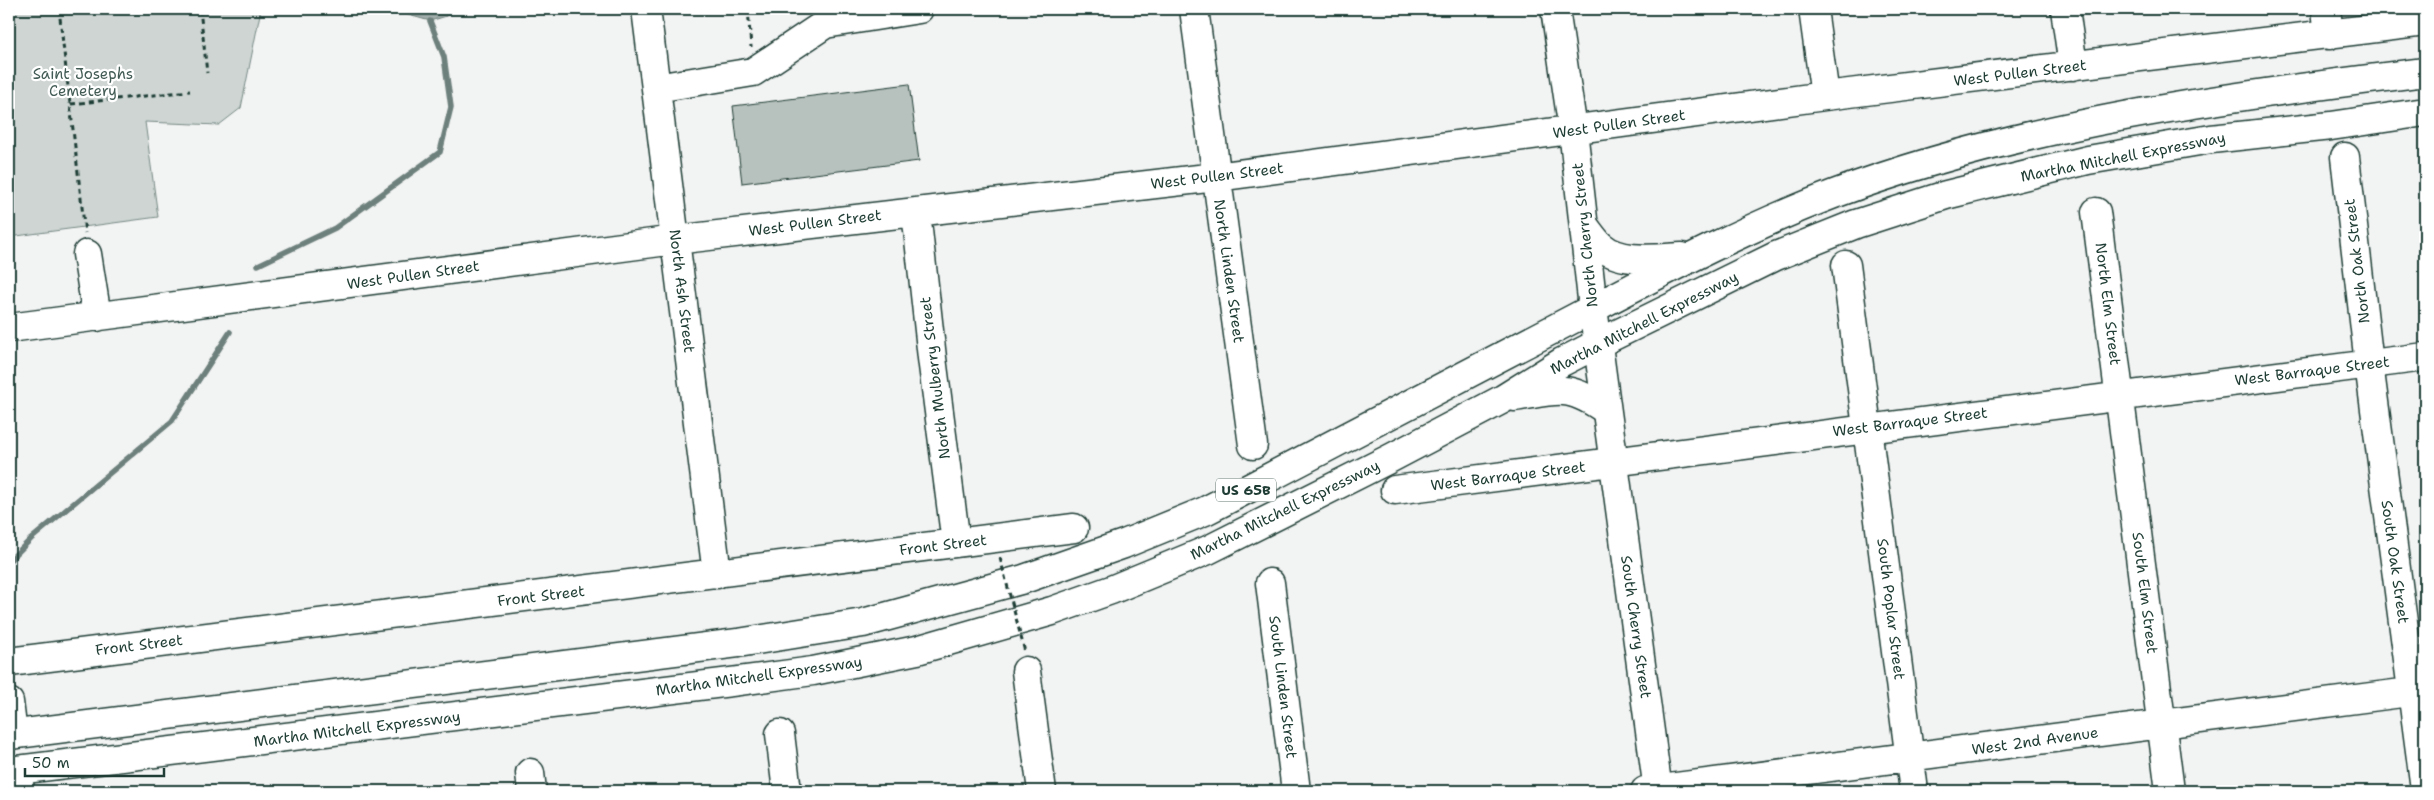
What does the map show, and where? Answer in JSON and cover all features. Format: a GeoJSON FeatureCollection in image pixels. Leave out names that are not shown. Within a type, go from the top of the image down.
{"type":"FeatureCollection","features":[{"type":"Feature","properties":{"kind":"main road","name":"North Ash Street"},"geometry":{"type":"LineString","coordinates":[[646,9],[717,574]]}},
{"type":"Feature","properties":{"kind":"main road"},"geometry":{"type":"LineString","coordinates":[[656,88],[753,72],[825,24],[919,9]]}},
{"type":"Feature","properties":{"kind":"main road","name":"North Linden Street"},"geometry":{"type":"LineString","coordinates":[[1194,9],[1253,445]]}},
{"type":"Feature","properties":{"kind":"main road","name":"North Cherry Street"},"geometry":{"type":"LineString","coordinates":[[1554,9],[1586,228],[1597,344],[1614,462]]}},
{"type":"Feature","properties":{"kind":"main road"},"geometry":{"type":"LineString","coordinates":[[1813,9],[1825,96]]}},
{"type":"Feature","properties":{"kind":"main road"},"geometry":{"type":"LineString","coordinates":[[2065,9],[2073,66]]}},
{"type":"Feature","properties":{"kind":"main road","name":"West Pullen Street"},"geometry":{"type":"LineString","coordinates":[[9,328],[675,240],[1216,177],[1825,96],[2073,66],[2327,22],[2425,22]]}},
{"type":"Feature","properties":{"kind":"main road","name":"US 65B"},"geometry":{"type":"LineString","coordinates":[[11,734],[738,643],[863,623],[949,600],[1024,579],[1206,511],[1691,257],[1832,195],[1916,165],[2074,124],[2171,108],[2425,72]]}},
{"type":"Feature","properties":{"kind":"main road","name":"Martha Mitchell Expressway"},"geometry":{"type":"LineString","coordinates":[[16,777],[731,682],[813,670],[917,650],[1052,611],[1208,550],[1503,399],[1562,362],[1597,344],[1776,256],[1856,224],[1946,195],[2034,172],[2116,155],[2211,139],[2331,126],[2425,112]]}},
{"type":"Feature","properties":{"kind":"main road","name":"North Oak Street"},"geometry":{"type":"LineString","coordinates":[[2345,157],[2369,364]]}},
{"type":"Feature","properties":{"kind":"main road","name":"North Mulberry Street"},"geometry":{"type":"LineString","coordinates":[[916,212],[932,358],[956,543]]}},
{"type":"Feature","properties":{"kind":"main road","name":"North Elm Street"},"geometry":{"type":"LineString","coordinates":[[2096,212],[2119,395]]}},
{"type":"Feature","properties":{"kind":"main road"},"geometry":{"type":"LineString","coordinates":[[1586,228],[1601,246],[1617,255],[1646,259],[1691,257]]}},
{"type":"Feature","properties":{"kind":"main road"},"geometry":{"type":"LineString","coordinates":[[87,254],[97,317]]}},
{"type":"Feature","properties":{"kind":"main road","name":"South Poplar Street"},"geometry":{"type":"LineString","coordinates":[[1846,265],[1914,791]]}},
{"type":"Feature","properties":{"kind":"main road","name":"West Barraque Street"},"geometry":{"type":"LineString","coordinates":[[1395,490],[1868,427],[2425,357]]}},
{"type":"Feature","properties":{"kind":"main road","name":"South Oak Street"},"geometry":{"type":"LineString","coordinates":[[2369,364],[2419,691],[2425,789]]}},
{"type":"Feature","properties":{"kind":"main road"},"geometry":{"type":"LineString","coordinates":[[1503,399],[1572,390],[1585,395],[1606,410]]}},
{"type":"Feature","properties":{"kind":"main road","name":"South Elm Street"},"geometry":{"type":"LineString","coordinates":[[2119,395],[2170,791]]}},
{"type":"Feature","properties":{"kind":"main road","name":"South Cherry Street"},"geometry":{"type":"LineString","coordinates":[[1614,462],[1653,791]]}},
{"type":"Feature","properties":{"kind":"main road","name":"Front Street"},"geometry":{"type":"LineString","coordinates":[[9,662],[1074,528]]}},
{"type":"Feature","properties":{"kind":"main road","name":"South Linden Street"},"geometry":{"type":"LineString","coordinates":[[1270,583],[1296,791]]}},
{"type":"Feature","properties":{"kind":"main road"},"geometry":{"type":"LineString","coordinates":[[1025,661],[1042,791]]}},
{"type":"Feature","properties":{"kind":"main road","name":"West 2nd Avenue"},"geometry":{"type":"LineString","coordinates":[[1653,791],[2161,723],[2419,691]]}},
{"type":"Feature","properties":{"kind":"main road"},"geometry":{"type":"LineString","coordinates":[[9,702],[16,777]]}},
{"type":"Feature","properties":{"kind":"main road"},"geometry":{"type":"LineString","coordinates":[[780,734],[787,791]]}},
{"type":"Feature","properties":{"kind":"path"},"geometry":{"type":"LineString","coordinates":[[59,9],[87,254]]}},
{"type":"Feature","properties":{"kind":"path"},"geometry":{"type":"LineString","coordinates":[[200,9],[207,73]]}},
{"type":"Feature","properties":{"kind":"path"},"geometry":{"type":"LineString","coordinates":[[748,9],[753,72]]}},
{"type":"Feature","properties":{"kind":"path"},"geometry":{"type":"LineString","coordinates":[[71,104],[190,91]]}},
{"type":"Feature","properties":{"kind":"path"},"geometry":{"type":"LineString","coordinates":[[1000,558],[1025,661]]}},
{"type":"Feature","properties":{"kind":"green space","name":"Saint Josephs Cemetery"},"geometry":{"type":"Polygon","coordinates":[[[9,9],[261,9],[241,108],[219,125],[145,122],[158,217],[9,237],[9,9]]]}},
{"type":"Feature","properties":{"kind":"shaded area"},"geometry":{"type":"Polygon","coordinates":[[[387,9],[453,9],[450,15],[430,21],[387,9]]]}},
{"type":"Feature","properties":{"kind":"building"},"geometry":{"type":"Polygon","coordinates":[[[909,84],[919,161],[742,183],[733,106],[909,84]]]}},
{"type":"Feature","properties":{"kind":"waterway"},"geometry":{"type":"LineString","coordinates":[[258,265],[335,228],[440,152],[451,107],[444,57],[430,21]]}},
{"type":"Feature","properties":{"kind":"waterway"},"geometry":{"type":"LineString","coordinates":[[9,561],[31,539],[172,421],[230,332]]}}]}
